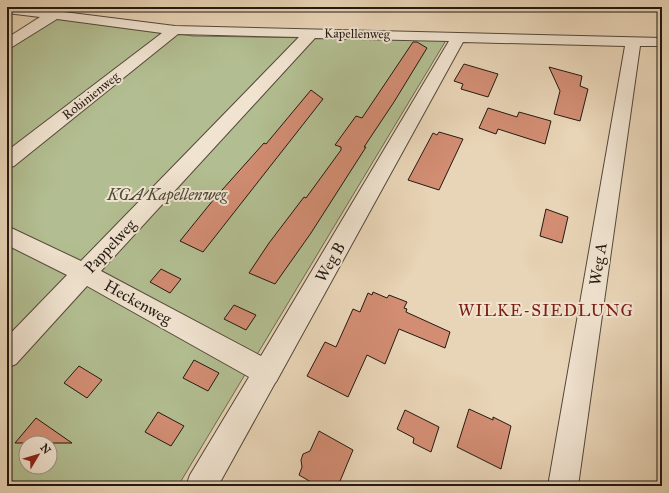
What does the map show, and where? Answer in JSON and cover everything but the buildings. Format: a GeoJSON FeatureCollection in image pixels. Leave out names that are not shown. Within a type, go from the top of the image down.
{"type":"FeatureCollection","features":[{"type":"Feature","properties":{"kind":"street","name":"Kapellenweg"},"geometry":{"type":"LineString","coordinates":[[7,9],[175,30],[662,42]]}},
{"type":"Feature","properties":{"kind":"street"},"geometry":{"type":"LineString","coordinates":[[7,44],[54,15]]}},
{"type":"Feature","properties":{"kind":"street","name":"Robinienweg"},"geometry":{"type":"LineString","coordinates":[[7,161],[175,30]]}},
{"type":"Feature","properties":{"kind":"street","name":"Pappelweg"},"geometry":{"type":"LineString","coordinates":[[7,355],[311,33]]}},
{"type":"Feature","properties":{"kind":"street","name":"Weg B"},"geometry":{"type":"LineString","coordinates":[[201,486],[459,36]]}},
{"type":"Feature","properties":{"kind":"street","name":"Weg A"},"geometry":{"type":"LineString","coordinates":[[564,486],[633,42]]}},
{"type":"Feature","properties":{"kind":"street","name":"Heckenweg"},"geometry":{"type":"LineString","coordinates":[[7,235],[84,273],[267,373]]}},
{"type":"Feature","properties":{"kind":"green space","name":"KGA Kapellenweg"},"geometry":{"type":"Polygon","coordinates":[[[57,17],[193,36],[441,40],[445,42],[178,486],[7,486],[7,49],[57,17]]]}},
{"type":"Feature","properties":{"kind":"district","name":"WILKE-SIEDLUNG"},"geometry":{"type":"Point","coordinates":[546,310]}}]}
